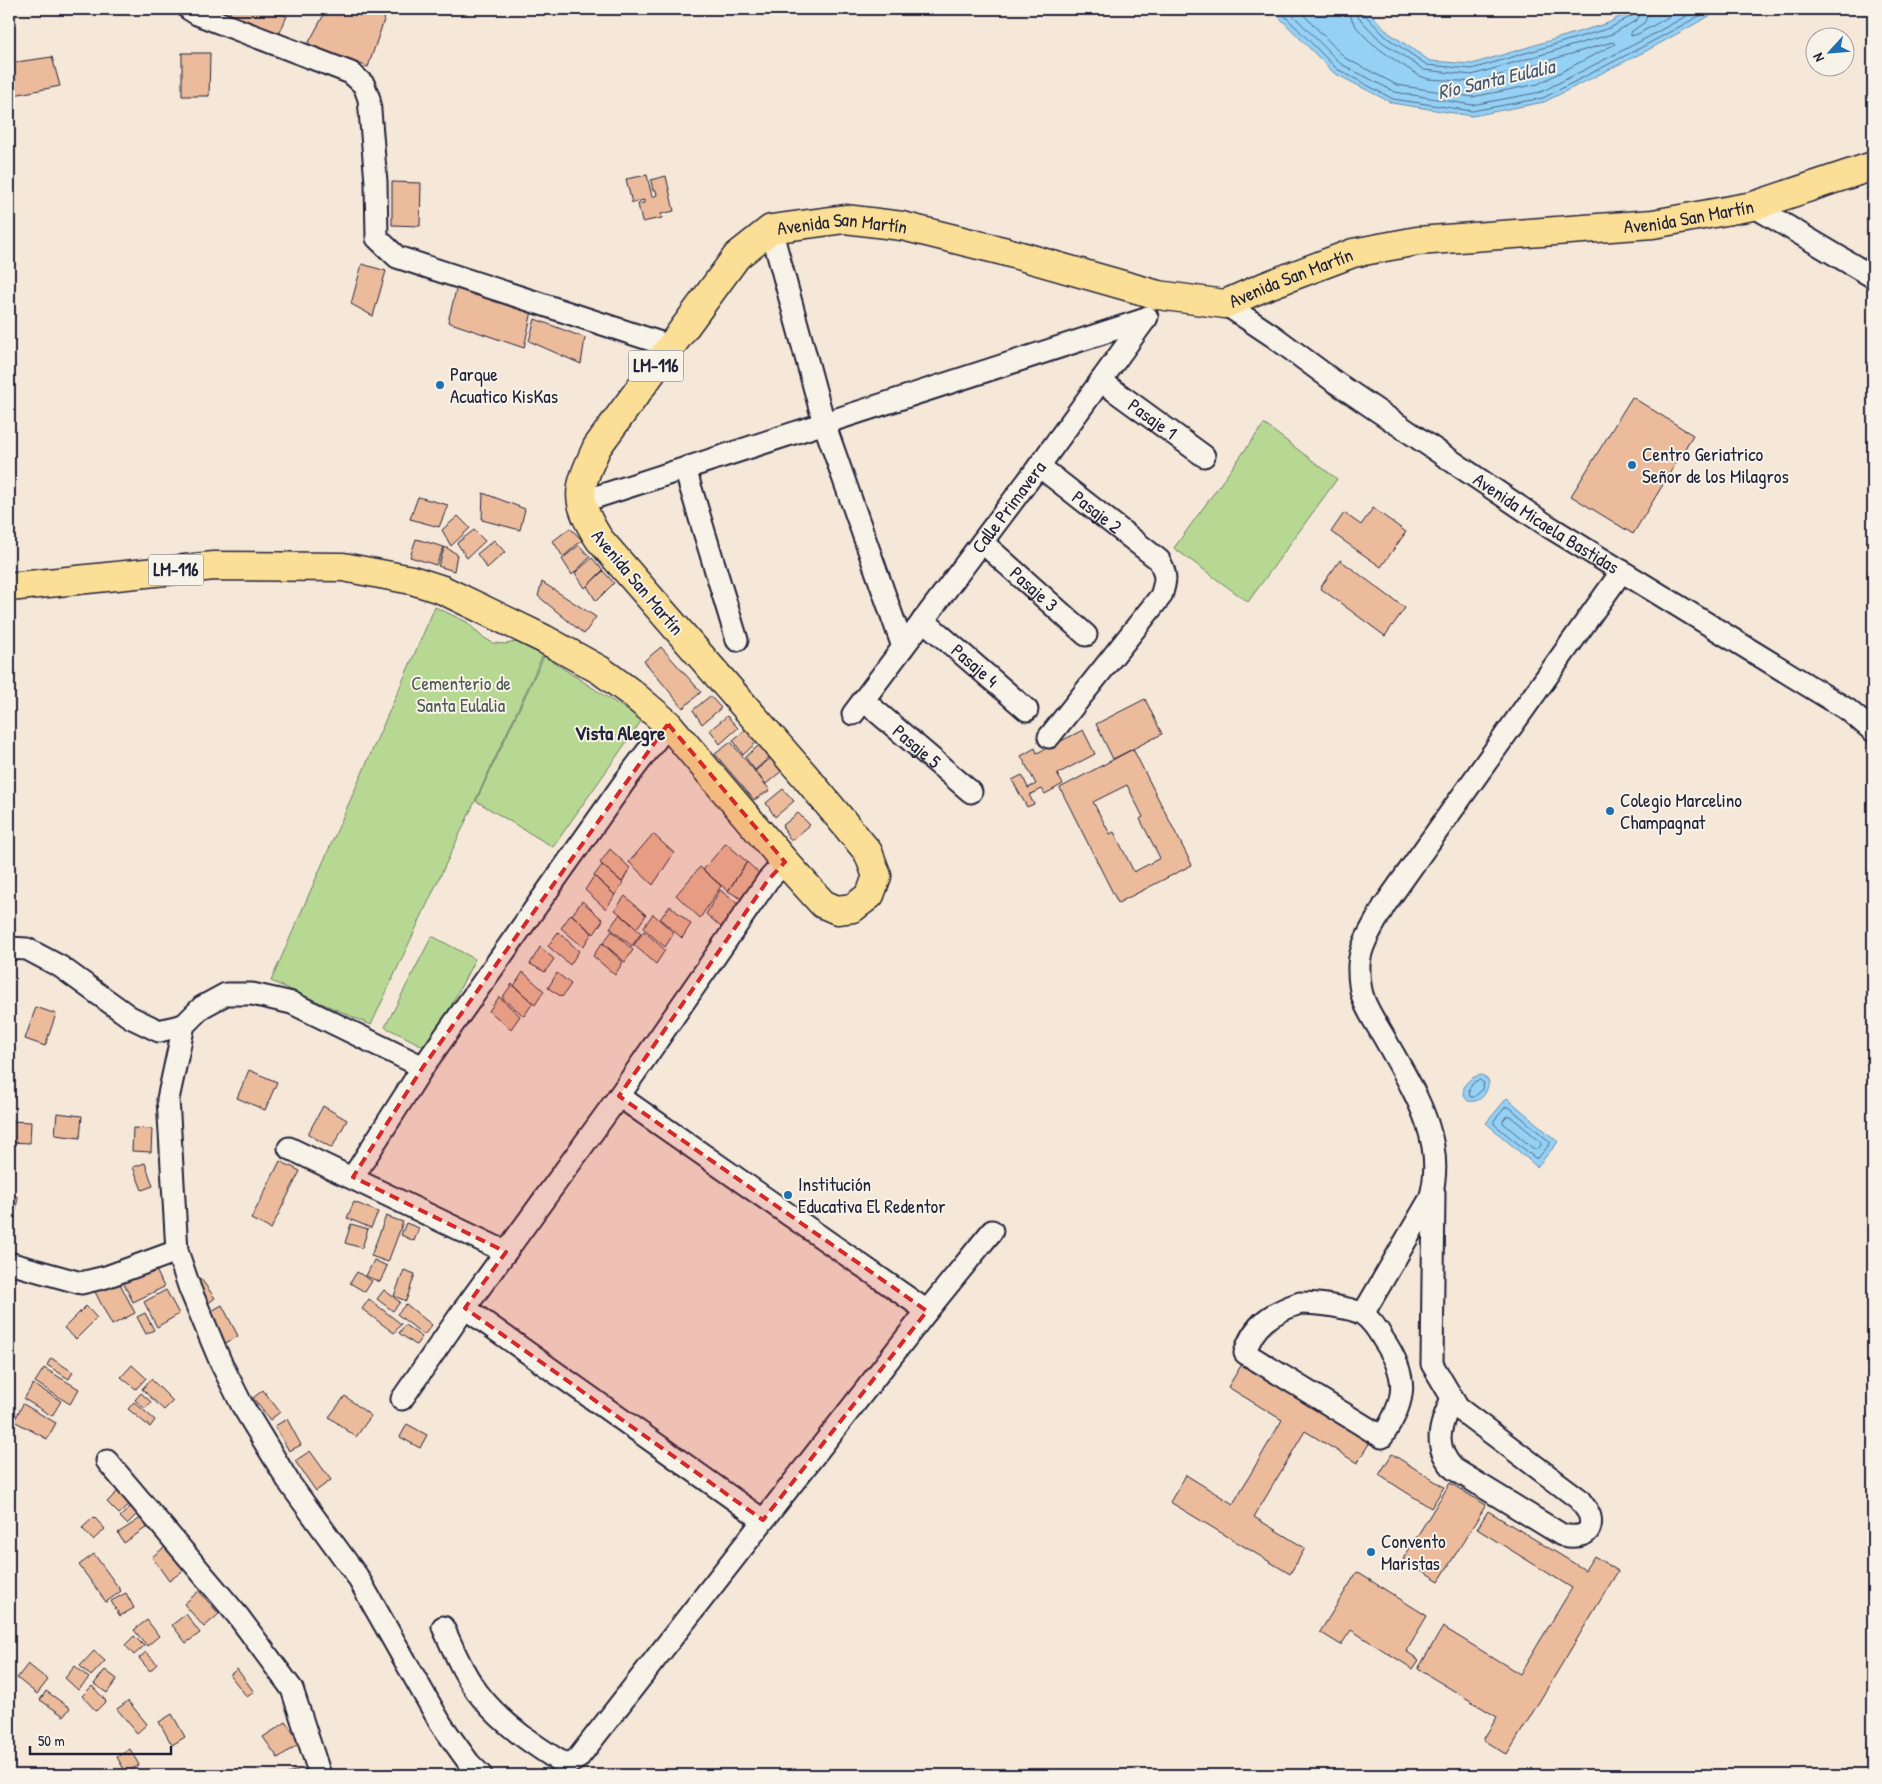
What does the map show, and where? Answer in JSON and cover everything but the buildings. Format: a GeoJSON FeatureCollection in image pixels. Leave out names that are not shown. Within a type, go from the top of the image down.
{"type":"FeatureCollection","features":[{"type":"Feature","properties":{"kind":"main road","name":"Avenida San Martín"},"geometry":{"type":"LineString","coordinates":[[9,587],[214,566],[343,567],[412,580],[443,590],[544,639],[600,670],[630,692],[668,724],[785,862],[824,904],[837,910],[853,908],[870,895],[877,876],[868,852],[805,776],[599,539],[589,523],[581,502],[582,482],[597,447],[736,256],[771,229],[845,219],[902,226],[1003,251],[1158,295],[1225,304],[1266,286],[1353,253],[1417,241],[1653,224],[1753,206],[1873,166]]}},
{"type":"Feature","properties":{"kind":"street"},"geometry":{"type":"LineString","coordinates":[[189,9],[197,14],[351,73],[364,85],[369,98],[376,182],[378,238],[397,257],[670,346]]}},
{"type":"Feature","properties":{"kind":"street"},"geometry":{"type":"LineString","coordinates":[[1753,206],[1873,277]]}},
{"type":"Feature","properties":{"kind":"street"},"geometry":{"type":"LineString","coordinates":[[771,229],[824,423],[903,647]]}},
{"type":"Feature","properties":{"kind":"street","name":"Calle Primavera"},"geometry":{"type":"LineString","coordinates":[[858,707],[1101,381],[1146,319],[1158,295]]}},
{"type":"Feature","properties":{"kind":"street","name":"Avenida Micaela Bastidas"},"geometry":{"type":"LineString","coordinates":[[1225,304],[1274,336],[1343,388],[1548,526],[1848,710],[1873,731]]}},
{"type":"Feature","properties":{"kind":"street"},"geometry":{"type":"LineString","coordinates":[[581,502],[1146,319]]}},
{"type":"Feature","properties":{"kind":"street","name":"Pasaje 1"},"geometry":{"type":"LineString","coordinates":[[1101,381],[1204,456]]}},
{"type":"Feature","properties":{"kind":"street","name":"Pasaje 2"},"geometry":{"type":"LineString","coordinates":[[1039,466],[1159,560],[1165,571],[1165,583],[1161,596],[1048,737]]}},
{"type":"Feature","properties":{"kind":"street"},"geometry":{"type":"LineString","coordinates":[[685,469],[738,640]]}},
{"type":"Feature","properties":{"kind":"street","name":"Pasaje 3"},"geometry":{"type":"LineString","coordinates":[[982,542],[1086,635]]}},
{"type":"Feature","properties":{"kind":"street"},"geometry":{"type":"LineString","coordinates":[[1452,1398],[1440,1426],[1442,1453],[1454,1469],[1562,1535],[1575,1538],[1584,1534],[1589,1528],[1590,1516],[1578,1499],[1458,1408],[1432,1364],[1434,1185],[1436,1162],[1424,1111],[1362,1001],[1359,964],[1365,941],[1384,906],[1622,571]]}},
{"type":"Feature","properties":{"kind":"street","name":"Pasaje 4"},"geometry":{"type":"LineString","coordinates":[[923,620],[1027,710]]}},
{"type":"Feature","properties":{"kind":"street","name":"Pasaje 5"},"geometry":{"type":"LineString","coordinates":[[858,707],[971,792]]}},
{"type":"Feature","properties":{"kind":"street"},"geometry":{"type":"LineString","coordinates":[[353,1177],[423,1067],[625,781],[668,724]]}},
{"type":"Feature","properties":{"kind":"street"},"geometry":{"type":"LineString","coordinates":[[402,1399],[465,1308],[619,1096],[768,880],[785,862]]}},
{"type":"Feature","properties":{"kind":"street"},"geometry":{"type":"LineString","coordinates":[[9,948],[27,949],[61,967],[130,1017],[159,1031],[184,1025],[202,1008],[226,994],[252,994],[292,1003],[423,1067]]}},
{"type":"Feature","properties":{"kind":"street"},"geometry":{"type":"LineString","coordinates":[[184,1025],[168,1099],[177,1251],[190,1289],[221,1363],[242,1405],[290,1484],[357,1576],[441,1724],[475,1769]]}},
{"type":"Feature","properties":{"kind":"street"},"geometry":{"type":"LineString","coordinates":[[619,1096],[927,1310]]}},
{"type":"Feature","properties":{"kind":"street"},"geometry":{"type":"LineString","coordinates":[[289,1148],[353,1177],[506,1252]]}},
{"type":"Feature","properties":{"kind":"street"},"geometry":{"type":"LineString","coordinates":[[1363,1314],[1430,1199],[1434,1185]]}},
{"type":"Feature","properties":{"kind":"street"},"geometry":{"type":"LineString","coordinates":[[443,1627],[457,1658],[481,1698],[522,1737],[566,1765],[578,1758],[762,1520],[927,1310],[992,1231]]}},
{"type":"Feature","properties":{"kind":"street"},"geometry":{"type":"LineString","coordinates":[[9,1263],[81,1283],[106,1277],[177,1251]]}},
{"type":"Feature","properties":{"kind":"street"},"geometry":{"type":"LineString","coordinates":[[1300,1303],[1324,1304],[1363,1314],[1374,1325],[1387,1344],[1397,1363],[1402,1383],[1401,1399],[1394,1419],[1382,1437],[1245,1353],[1249,1339],[1269,1316],[1300,1303]]}},
{"type":"Feature","properties":{"kind":"street"},"geometry":{"type":"LineString","coordinates":[[465,1308],[762,1520]]}},
{"type":"Feature","properties":{"kind":"street"},"geometry":{"type":"LineString","coordinates":[[107,1462],[238,1616],[292,1689],[320,1775]]}},
{"type":"Feature","properties":{"kind":"highlighted area"},"geometry":{"type":"Polygon","coordinates":[[[668,724],[785,862],[768,880],[619,1096],[927,1311],[763,1520],[465,1308],[506,1252],[353,1177],[423,1067],[668,724]]]}},
{"type":"Feature","properties":{"kind":"green space"},"geometry":{"type":"Polygon","coordinates":[[[1264,424],[1337,479],[1248,602],[1174,548],[1264,424]]]}},
{"type":"Feature","properties":{"kind":"green space","name":"Cementerio de Santa Eulalia"},"geometry":{"type":"Polygon","coordinates":[[[435,607],[467,622],[481,636],[493,643],[506,644],[516,642],[543,655],[371,1025],[271,981],[435,607]]]}},
{"type":"Feature","properties":{"kind":"green space"},"geometry":{"type":"Polygon","coordinates":[[[544,656],[642,720],[553,847],[476,801],[544,656]]]}},
{"type":"Feature","properties":{"kind":"green space"},"geometry":{"type":"Polygon","coordinates":[[[432,936],[475,959],[429,1049],[385,1027],[432,936]]]}},
{"type":"Feature","properties":{"kind":"water","name":"Río Santa Eulalia"},"geometry":{"type":"Polygon","coordinates":[[[1271,9],[1366,9],[1389,33],[1430,61],[1472,64],[1608,23],[1634,9],[1722,9],[1646,51],[1544,102],[1472,116],[1392,103],[1334,73],[1271,9]]]}},
{"type":"Feature","properties":{"kind":"water"},"geometry":{"type":"Polygon","coordinates":[[[1482,1075],[1489,1081],[1485,1093],[1480,1099],[1468,1101],[1464,1092],[1466,1084],[1472,1078],[1482,1075]]]}},
{"type":"Feature","properties":{"kind":"water"},"geometry":{"type":"Polygon","coordinates":[[[1507,1098],[1558,1142],[1537,1167],[1486,1123],[1507,1098]]]}},
{"type":"Feature","properties":{"kind":"place","name":"Parque Acuatico KisKas"},"geometry":{"type":"Point","coordinates":[440,385]}},
{"type":"Feature","properties":{"kind":"place","name":"Centro Geriatrico Señor de los Milagros"},"geometry":{"type":"Point","coordinates":[1632,465]}},
{"type":"Feature","properties":{"kind":"place","name":"Colegio Marcelino Champagnat"},"geometry":{"type":"Point","coordinates":[1610,811]}},
{"type":"Feature","properties":{"kind":"place","name":"Institución Educativa El Redentor"},"geometry":{"type":"Point","coordinates":[788,1195]}},
{"type":"Feature","properties":{"kind":"place","name":"Convento Maristas"},"geometry":{"type":"Point","coordinates":[1371,1552]}},
{"type":"Feature","properties":{"kind":"district","name":"Vista Alegre"},"geometry":{"type":"Point","coordinates":[620,733]}}]}
